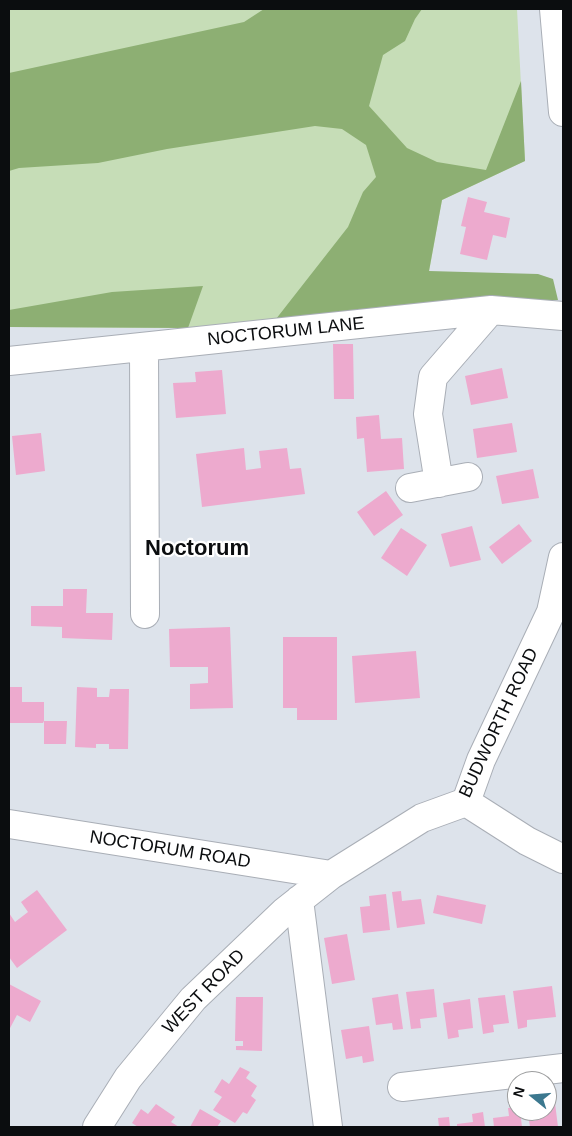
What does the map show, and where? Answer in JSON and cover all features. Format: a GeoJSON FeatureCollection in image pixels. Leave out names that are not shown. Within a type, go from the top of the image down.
{"type":"FeatureCollection","features":[{"type":"Feature","properties":{"kind":"street"},"geometry":{"type":"LineString","coordinates":[[554,9],[563,112]]}},
{"type":"Feature","properties":{"kind":"street"},"geometry":{"type":"LineString","coordinates":[[439,482],[428,414],[433,377],[491,310]]}},
{"type":"Feature","properties":{"kind":"street","name":"NOCTORUM LANE"},"geometry":{"type":"LineString","coordinates":[[9,361],[491,310],[563,316]]}},
{"type":"Feature","properties":{"kind":"street"},"geometry":{"type":"LineString","coordinates":[[144,347],[145,614]]}},
{"type":"Feature","properties":{"kind":"street"},"geometry":{"type":"LineString","coordinates":[[410,488],[468,477]]}},
{"type":"Feature","properties":{"kind":"street","name":"BUDWORTH ROAD"},"geometry":{"type":"LineString","coordinates":[[331,875],[422,818],[466,802],[481,760],[552,612],[563,557]]}},
{"type":"Feature","properties":{"kind":"street"},"geometry":{"type":"LineString","coordinates":[[466,802],[527,841],[563,859]]}},
{"type":"Feature","properties":{"kind":"street","name":"NOCTORUM ROAD"},"geometry":{"type":"LineString","coordinates":[[9,824],[331,875]]}},
{"type":"Feature","properties":{"kind":"street","name":"WEST ROAD"},"geometry":{"type":"LineString","coordinates":[[97,1127],[128,1078],[193,1000],[284,912],[331,875]]}},
{"type":"Feature","properties":{"kind":"street"},"geometry":{"type":"LineString","coordinates":[[299,900],[328,1127]]}},
{"type":"Feature","properties":{"kind":"street"},"geometry":{"type":"LineString","coordinates":[[402,1087],[563,1068]]}},
{"type":"Feature","properties":{"kind":"green space"},"geometry":{"type":"Polygon","coordinates":[[[9,9],[517,9],[525,161],[442,200],[429,272],[276,319],[188,328],[9,327],[9,9]]]}},
{"type":"Feature","properties":{"kind":"green space"},"geometry":{"type":"Polygon","coordinates":[[[264,9],[422,9],[405,41],[383,55],[369,106],[407,148],[437,162],[486,170],[521,81],[525,161],[442,200],[429,271],[538,274],[553,279],[558,300],[426,303],[276,319],[348,227],[363,192],[376,177],[366,145],[342,129],[315,126],[167,149],[98,163],[19,168],[9,171],[9,73],[244,22],[264,9]]]}},
{"type":"Feature","properties":{"kind":"green space"},"geometry":{"type":"Polygon","coordinates":[[[203,286],[188,328],[9,327],[9,310],[112,292],[203,286]]]}},
{"type":"Feature","properties":{"kind":"building"},"geometry":{"type":"Polygon","coordinates":[[[468,197],[487,202],[484,212],[510,218],[506,238],[493,235],[487,260],[460,254],[466,227],[461,226],[468,197]]]}},
{"type":"Feature","properties":{"kind":"building"},"geometry":{"type":"Polygon","coordinates":[[[333,344],[353,344],[354,399],[334,399],[333,344]]]}},
{"type":"Feature","properties":{"kind":"building"},"geometry":{"type":"Polygon","coordinates":[[[502,368],[508,398],[471,405],[465,376],[502,368]]]}},
{"type":"Feature","properties":{"kind":"building"},"geometry":{"type":"Polygon","coordinates":[[[222,370],[226,414],[176,418],[173,383],[196,382],[195,372],[222,370]]]}},
{"type":"Feature","properties":{"kind":"building"},"geometry":{"type":"Polygon","coordinates":[[[379,415],[381,439],[402,438],[404,469],[367,472],[364,438],[357,439],[356,417],[379,415]]]}},
{"type":"Feature","properties":{"kind":"building"},"geometry":{"type":"Polygon","coordinates":[[[512,423],[517,452],[477,458],[473,429],[512,423]]]}},
{"type":"Feature","properties":{"kind":"building"},"geometry":{"type":"Polygon","coordinates":[[[41,433],[45,471],[16,475],[12,436],[41,433]]]}},
{"type":"Feature","properties":{"kind":"building"},"geometry":{"type":"Polygon","coordinates":[[[244,448],[246,470],[261,468],[259,451],[287,448],[290,469],[301,468],[305,494],[202,507],[196,454],[244,448]]]}},
{"type":"Feature","properties":{"kind":"building"},"geometry":{"type":"Polygon","coordinates":[[[533,469],[539,498],[502,504],[496,476],[533,469]]]}},
{"type":"Feature","properties":{"kind":"building"},"geometry":{"type":"Polygon","coordinates":[[[386,491],[403,515],[374,536],[357,512],[386,491]]]}},
{"type":"Feature","properties":{"kind":"building"},"geometry":{"type":"Polygon","coordinates":[[[519,524],[532,541],[502,564],[489,547],[519,524]]]}},
{"type":"Feature","properties":{"kind":"building"},"geometry":{"type":"Polygon","coordinates":[[[472,526],[481,560],[450,567],[441,534],[472,526]]]}},
{"type":"Feature","properties":{"kind":"building"},"geometry":{"type":"Polygon","coordinates":[[[401,528],[427,545],[407,576],[381,558],[401,528]]]}},
{"type":"Feature","properties":{"kind":"building"},"geometry":{"type":"Polygon","coordinates":[[[63,589],[87,589],[86,613],[113,613],[112,640],[62,638],[62,627],[31,626],[31,606],[63,606],[63,589]]]}},
{"type":"Feature","properties":{"kind":"building"},"geometry":{"type":"Polygon","coordinates":[[[230,627],[233,708],[190,709],[190,684],[208,683],[208,667],[170,667],[169,629],[230,627]]]}},
{"type":"Feature","properties":{"kind":"building"},"geometry":{"type":"Polygon","coordinates":[[[283,637],[337,637],[337,720],[297,720],[297,708],[283,708],[283,637]]]}},
{"type":"Feature","properties":{"kind":"building"},"geometry":{"type":"Polygon","coordinates":[[[416,651],[420,698],[355,703],[352,656],[416,651]]]}},
{"type":"Feature","properties":{"kind":"building"},"geometry":{"type":"Polygon","coordinates":[[[9,687],[22,687],[22,702],[44,702],[43,723],[9,723],[9,687]]]}},
{"type":"Feature","properties":{"kind":"building"},"geometry":{"type":"Polygon","coordinates":[[[77,687],[97,688],[97,697],[109,697],[110,689],[129,689],[128,749],[109,749],[109,744],[96,744],[96,748],[75,747],[77,687]]]}},
{"type":"Feature","properties":{"kind":"building"},"geometry":{"type":"Polygon","coordinates":[[[44,721],[67,721],[66,744],[44,744],[44,721]]]}},
{"type":"Feature","properties":{"kind":"building"},"geometry":{"type":"Polygon","coordinates":[[[37,890],[67,930],[17,968],[9,957],[9,913],[15,922],[28,912],[21,902],[37,890]]]}},
{"type":"Feature","properties":{"kind":"building"},"geometry":{"type":"Polygon","coordinates":[[[401,891],[402,901],[421,899],[425,924],[397,928],[392,892],[401,891]]]}},
{"type":"Feature","properties":{"kind":"building"},"geometry":{"type":"Polygon","coordinates":[[[386,894],[390,930],[363,933],[360,907],[370,906],[369,896],[386,894]]]}},
{"type":"Feature","properties":{"kind":"building"},"geometry":{"type":"Polygon","coordinates":[[[437,895],[486,905],[482,924],[433,913],[437,895]]]}},
{"type":"Feature","properties":{"kind":"building"},"geometry":{"type":"Polygon","coordinates":[[[347,934],[355,980],[332,984],[324,938],[347,934]]]}},
{"type":"Feature","properties":{"kind":"building"},"geometry":{"type":"Polygon","coordinates":[[[9,984],[41,1001],[30,1022],[17,1015],[9,1030],[9,984]]]}},
{"type":"Feature","properties":{"kind":"building"},"geometry":{"type":"Polygon","coordinates":[[[552,986],[556,1017],[527,1020],[527,1027],[518,1029],[513,991],[552,986]]]}},
{"type":"Feature","properties":{"kind":"building"},"geometry":{"type":"Polygon","coordinates":[[[434,989],[437,1017],[420,1019],[421,1028],[411,1029],[406,992],[434,989]]]}},
{"type":"Feature","properties":{"kind":"building"},"geometry":{"type":"Polygon","coordinates":[[[398,994],[403,1029],[393,1030],[392,1023],[376,1025],[372,998],[398,994]]]}},
{"type":"Feature","properties":{"kind":"building"},"geometry":{"type":"Polygon","coordinates":[[[505,995],[509,1023],[493,1025],[494,1032],[483,1034],[478,998],[505,995]]]}},
{"type":"Feature","properties":{"kind":"building"},"geometry":{"type":"Polygon","coordinates":[[[236,997],[263,997],[262,1051],[236,1050],[236,1046],[243,1046],[243,1041],[235,1041],[236,997]]]}},
{"type":"Feature","properties":{"kind":"building"},"geometry":{"type":"Polygon","coordinates":[[[470,999],[473,1028],[458,1030],[459,1037],[448,1039],[443,1003],[470,999]]]}},
{"type":"Feature","properties":{"kind":"building"},"geometry":{"type":"Polygon","coordinates":[[[369,1026],[374,1061],[363,1063],[362,1056],[346,1059],[341,1030],[369,1026]]]}},
{"type":"Feature","properties":{"kind":"building"},"geometry":{"type":"Polygon","coordinates":[[[240,1067],[250,1072],[246,1078],[257,1086],[251,1096],[256,1100],[247,1114],[243,1112],[235,1123],[213,1110],[222,1097],[214,1092],[222,1079],[229,1084],[240,1067]]]}},
{"type":"Feature","properties":{"kind":"building"},"geometry":{"type":"Polygon","coordinates":[[[156,1104],[175,1117],[171,1122],[179,1127],[138,1127],[132,1123],[141,1109],[148,1114],[156,1104]]]}},
{"type":"Feature","properties":{"kind":"building"},"geometry":{"type":"Polygon","coordinates":[[[200,1109],[221,1121],[217,1127],[190,1127],[200,1109]]]}},
{"type":"Feature","properties":{"kind":"building"},"geometry":{"type":"Polygon","coordinates":[[[483,1112],[485,1127],[457,1127],[457,1124],[473,1122],[472,1114],[483,1112]]]}},
{"type":"Feature","properties":{"kind":"building"},"geometry":{"type":"Polygon","coordinates":[[[507,1116],[507,1121],[521,1121],[522,1127],[494,1127],[493,1118],[507,1116]]]}},
{"type":"Feature","properties":{"kind":"building"},"geometry":{"type":"Polygon","coordinates":[[[449,1117],[450,1127],[439,1127],[438,1118],[449,1117]]]}},
{"type":"Feature","properties":{"kind":"building"},"geometry":{"type":"Polygon","coordinates":[[[557,1119],[558,1127],[530,1127],[529,1121],[557,1121],[557,1119]]]}},
{"type":"Feature","properties":{"kind":"district","name":"Noctorum"},"geometry":{"type":"Point","coordinates":[197,549]}}]}
